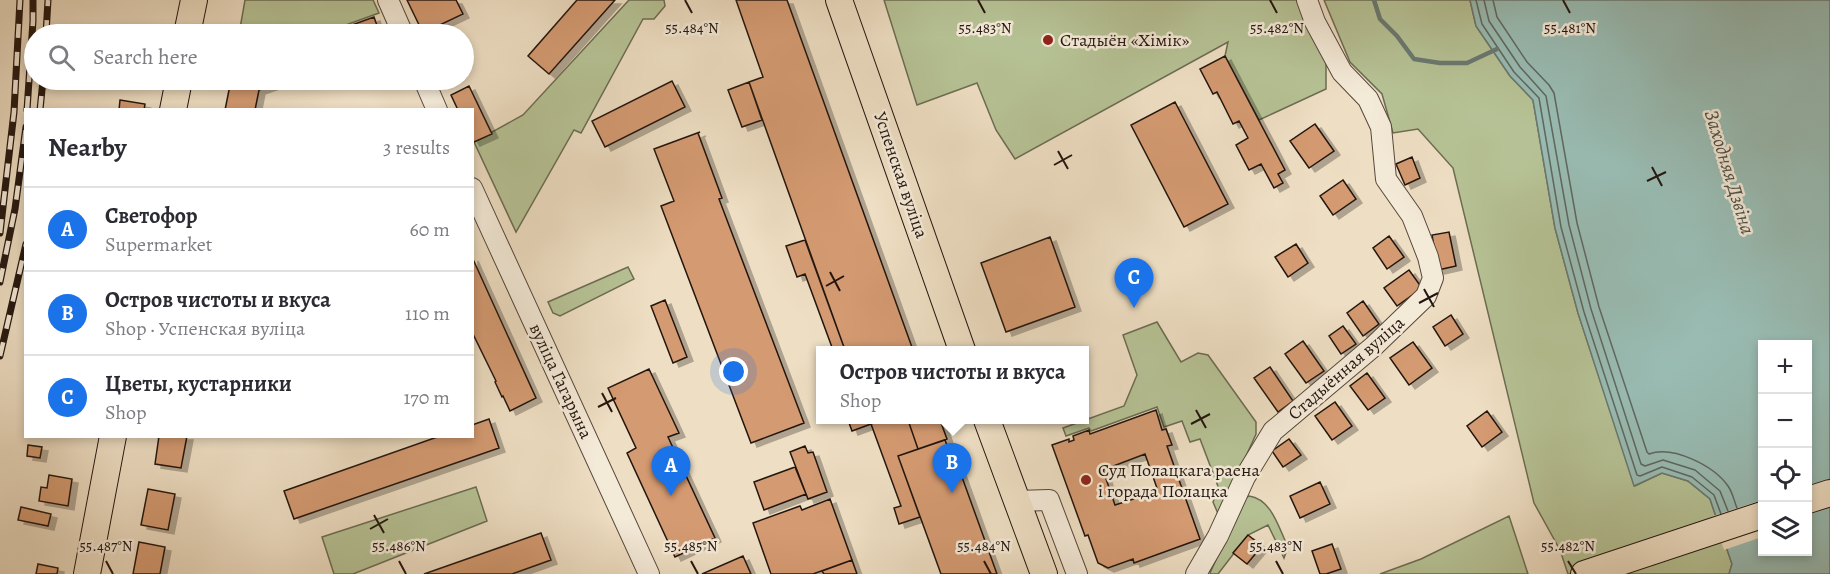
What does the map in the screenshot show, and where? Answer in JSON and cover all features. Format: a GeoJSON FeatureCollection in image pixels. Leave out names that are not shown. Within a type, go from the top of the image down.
{"type":"FeatureCollection","features":[{"type":"Feature","properties":{"kind":"main road"},"geometry":{"type":"LineString","coordinates":[[189,24],[194,0]]}},
{"type":"Feature","properties":{"kind":"main road","name":"Успенская вуліца"},"geometry":{"type":"LineString","coordinates":[[839,0],[960,346]]}},
{"type":"Feature","properties":{"kind":"main road"},"geometry":{"type":"LineString","coordinates":[[173,108],[176,90]]}},
{"type":"Feature","properties":{"kind":"main road"},"geometry":{"type":"LineString","coordinates":[[988,424],[1044,574]]}},
{"type":"Feature","properties":{"kind":"main road"},"geometry":{"type":"LineString","coordinates":[[87,574],[113,438]]}},
{"type":"Feature","properties":{"kind":"main road"},"geometry":{"type":"LineString","coordinates":[[1812,499],[1830,493]]}},
{"type":"Feature","properties":{"kind":"main road"},"geometry":{"type":"LineString","coordinates":[[1584,574],[1758,516]]}},
{"type":"Feature","properties":{"kind":"street"},"geometry":{"type":"LineString","coordinates":[[388,0],[399,24]]}},
{"type":"Feature","properties":{"kind":"street","name":"Стадыённая вуліца"},"geometry":{"type":"LineString","coordinates":[[1196,574],[1218,536],[1245,477],[1273,431],[1374,345],[1426,296],[1433,278],[1428,257],[1412,216],[1386,179],[1381,127],[1368,99],[1342,72],[1315,21],[1307,0]]}},
{"type":"Feature","properties":{"kind":"street"},"geometry":{"type":"LineString","coordinates":[[428,90],[436,108]]}},
{"type":"Feature","properties":{"kind":"street","name":"вуліца Гагарына"},"geometry":{"type":"LineString","coordinates":[[474,192],[649,574]]}},
{"type":"Feature","properties":{"kind":"street"},"geometry":{"type":"LineString","coordinates":[[1016,501],[1049,500],[1077,574]]}},
{"type":"Feature","properties":{"kind":"green space"},"geometry":{"type":"Polygon","coordinates":[[[245,0],[373,0],[379,13],[349,24],[241,24],[245,0]]]}},
{"type":"Feature","properties":{"kind":"green space"},"geometry":{"type":"Polygon","coordinates":[[[629,0],[664,0],[665,6],[654,19],[643,19],[581,133],[574,130],[516,232],[474,142],[523,115],[629,0]]]}},
{"type":"Feature","properties":{"kind":"green space"},"geometry":{"type":"Polygon","coordinates":[[[884,0],[1297,0],[1326,61],[1326,89],[1259,120],[1225,56],[1228,42],[1015,159],[996,130],[977,83],[917,105],[884,0]]]}},
{"type":"Feature","properties":{"kind":"green space"},"geometry":{"type":"Polygon","coordinates":[[[1324,0],[1470,0],[1476,26],[1510,76],[1533,100],[1555,228],[1578,313],[1635,486],[1662,473],[1688,481],[1710,499],[1732,564],[1729,574],[1568,574],[1560,550],[1534,503],[1453,168],[1418,129],[1393,133],[1382,94],[1350,62],[1324,0]]]}},
{"type":"Feature","properties":{"kind":"green space"},"geometry":{"type":"Polygon","coordinates":[[[628,267],[634,279],[560,316],[553,313],[548,302],[628,267]]]}},
{"type":"Feature","properties":{"kind":"green space"},"geometry":{"type":"Polygon","coordinates":[[[1157,322],[1181,362],[1198,353],[1208,355],[1256,422],[1256,434],[1219,516],[1213,502],[1219,489],[1200,439],[1190,442],[1182,421],[1164,427],[1157,407],[1091,431],[1089,428],[1066,436],[1063,428],[1074,424],[1089,424],[1089,419],[1124,406],[1137,375],[1123,335],[1157,322]]]}},
{"type":"Feature","properties":{"kind":"green space"},"geometry":{"type":"Polygon","coordinates":[[[476,487],[487,521],[353,574],[334,574],[322,537],[476,487]]]}},
{"type":"Feature","properties":{"kind":"green space"},"geometry":{"type":"Polygon","coordinates":[[[1249,496],[1264,503],[1274,516],[1288,547],[1284,558],[1268,525],[1248,535],[1218,574],[1211,574],[1243,500],[1249,496]]]}},
{"type":"Feature","properties":{"kind":"green space"},"geometry":{"type":"Polygon","coordinates":[[[1509,516],[1528,574],[1380,574],[1421,559],[1509,516]]]}},
{"type":"Feature","properties":{"kind":"water","name":"Заходняя Дзвіна"},"geometry":{"type":"Polygon","coordinates":[[[1470,0],[1830,0],[1830,574],[1729,574],[1732,564],[1710,499],[1688,481],[1662,473],[1634,486],[1578,313],[1555,228],[1533,100],[1510,76],[1476,26],[1470,0]]]}},
{"type":"Feature","properties":{"kind":"pier"},"geometry":{"type":"Polygon","coordinates":[[[1758,501],[1758,538],[1724,550],[1713,516],[1758,501]]]}},
{"type":"Feature","properties":{"kind":"building"},"geometry":{"type":"Polygon","coordinates":[[[407,0],[456,0],[463,14],[442,24],[419,24],[407,0]]]}},
{"type":"Feature","properties":{"kind":"building"},"geometry":{"type":"Polygon","coordinates":[[[577,0],[615,0],[549,74],[528,56],[577,0]]]}},
{"type":"Feature","properties":{"kind":"building"},"geometry":{"type":"Polygon","coordinates":[[[736,0],[787,0],[912,346],[844,346],[749,82],[763,77],[736,0]]]}},
{"type":"Feature","properties":{"kind":"building"},"geometry":{"type":"Polygon","coordinates":[[[374,17],[376,24],[355,24],[374,17]]]}},
{"type":"Feature","properties":{"kind":"building"},"geometry":{"type":"Polygon","coordinates":[[[1225,56],[1285,170],[1278,174],[1283,183],[1274,188],[1261,164],[1249,170],[1236,145],[1248,138],[1239,121],[1233,124],[1217,92],[1213,94],[1200,69],[1225,56]]]}},
{"type":"Feature","properties":{"kind":"building"},"geometry":{"type":"Polygon","coordinates":[[[672,81],[685,107],[605,147],[592,121],[672,81]]]}},
{"type":"Feature","properties":{"kind":"building"},"geometry":{"type":"Polygon","coordinates":[[[749,82],[762,120],[742,127],[728,90],[749,82]]]}},
{"type":"Feature","properties":{"kind":"building"},"geometry":{"type":"Polygon","coordinates":[[[229,90],[259,90],[255,108],[225,108],[229,90]]]}},
{"type":"Feature","properties":{"kind":"building"},"geometry":{"type":"Polygon","coordinates":[[[461,90],[471,90],[492,134],[474,142],[474,108],[457,108],[451,95],[461,90]]]}},
{"type":"Feature","properties":{"kind":"building"},"geometry":{"type":"Polygon","coordinates":[[[120,100],[145,104],[144,108],[119,108],[120,100]]]}},
{"type":"Feature","properties":{"kind":"building"},"geometry":{"type":"Polygon","coordinates":[[[1175,102],[1228,204],[1184,227],[1131,125],[1175,102]]]}},
{"type":"Feature","properties":{"kind":"building"},"geometry":{"type":"Polygon","coordinates":[[[1315,124],[1334,151],[1309,168],[1290,141],[1315,124]]]}},
{"type":"Feature","properties":{"kind":"building"},"geometry":{"type":"Polygon","coordinates":[[[700,132],[698,133],[722,198],[719,199],[804,423],[751,443],[661,206],[674,201],[654,149],[700,132]]]}},
{"type":"Feature","properties":{"kind":"building"},"geometry":{"type":"Polygon","coordinates":[[[1412,157],[1420,178],[1405,185],[1396,164],[1412,157]]]}},
{"type":"Feature","properties":{"kind":"building"},"geometry":{"type":"Polygon","coordinates":[[[1343,180],[1356,199],[1333,215],[1320,196],[1343,180]]]}},
{"type":"Feature","properties":{"kind":"building"},"geometry":{"type":"Polygon","coordinates":[[[1449,232],[1456,266],[1438,270],[1432,235],[1449,232]]]}},
{"type":"Feature","properties":{"kind":"building"},"geometry":{"type":"Polygon","coordinates":[[[1389,236],[1404,257],[1387,269],[1373,248],[1389,236]]]}},
{"type":"Feature","properties":{"kind":"building"},"geometry":{"type":"Polygon","coordinates":[[[1050,237],[1075,307],[1006,332],[981,263],[1050,237]]]}},
{"type":"Feature","properties":{"kind":"building"},"geometry":{"type":"Polygon","coordinates":[[[805,240],[844,346],[832,346],[805,274],[797,277],[786,246],[805,240]]]}},
{"type":"Feature","properties":{"kind":"building"},"geometry":{"type":"Polygon","coordinates":[[[1296,244],[1308,263],[1288,277],[1275,257],[1296,244]]]}},
{"type":"Feature","properties":{"kind":"building"},"geometry":{"type":"Polygon","coordinates":[[[474,261],[536,398],[510,411],[474,336],[474,261]]]}},
{"type":"Feature","properties":{"kind":"building"},"geometry":{"type":"Polygon","coordinates":[[[1409,270],[1422,288],[1397,306],[1384,288],[1409,270]]]}},
{"type":"Feature","properties":{"kind":"building"},"geometry":{"type":"Polygon","coordinates":[[[665,300],[687,357],[673,363],[651,306],[665,300]]]}},
{"type":"Feature","properties":{"kind":"building"},"geometry":{"type":"Polygon","coordinates":[[[1363,301],[1379,324],[1363,336],[1347,313],[1363,301]]]}},
{"type":"Feature","properties":{"kind":"building"},"geometry":{"type":"Polygon","coordinates":[[[1451,315],[1463,334],[1445,346],[1433,327],[1451,315]]]}},
{"type":"Feature","properties":{"kind":"building"},"geometry":{"type":"Polygon","coordinates":[[[1343,326],[1356,344],[1341,354],[1329,336],[1343,326]]]}},
{"type":"Feature","properties":{"kind":"building"},"geometry":{"type":"Polygon","coordinates":[[[1303,341],[1324,371],[1306,383],[1285,354],[1303,341]]]}},
{"type":"Feature","properties":{"kind":"building"},"geometry":{"type":"Polygon","coordinates":[[[1413,342],[1432,368],[1409,385],[1390,358],[1413,342]]]}},
{"type":"Feature","properties":{"kind":"building"},"geometry":{"type":"Polygon","coordinates":[[[1270,367],[1293,401],[1278,412],[1254,378],[1270,367]]]}},
{"type":"Feature","properties":{"kind":"building"},"geometry":{"type":"Polygon","coordinates":[[[649,369],[679,433],[668,437],[715,538],[675,557],[627,453],[636,448],[608,388],[649,369]]]}},
{"type":"Feature","properties":{"kind":"building"},"geometry":{"type":"Polygon","coordinates":[[[1367,373],[1385,398],[1368,410],[1350,386],[1367,373]]]}},
{"type":"Feature","properties":{"kind":"building"},"geometry":{"type":"Polygon","coordinates":[[[1335,402],[1352,426],[1332,440],[1315,416],[1335,402]]]}},
{"type":"Feature","properties":{"kind":"building","name":"Суд Полацкага раена і горада Полацка"},"geometry":{"type":"Polygon","coordinates":[[[1156,410],[1162,430],[1166,429],[1172,445],[1167,446],[1200,539],[1134,563],[1133,559],[1108,568],[1098,563],[1088,535],[1085,536],[1052,445],[1069,439],[1069,442],[1074,440],[1073,436],[1089,430],[1090,434],[1156,410]],[[1145,454],[1103,470],[1115,505],[1158,491],[1145,454]]]}},
{"type":"Feature","properties":{"kind":"building"},"geometry":{"type":"Polygon","coordinates":[[[1487,411],[1502,432],[1482,447],[1467,426],[1487,411]]]}},
{"type":"Feature","properties":{"kind":"building"},"geometry":{"type":"Polygon","coordinates":[[[489,419],[499,448],[294,519],[284,491],[434,438],[474,438],[474,424],[489,419]]]}},
{"type":"Feature","properties":{"kind":"building"},"geometry":{"type":"Polygon","coordinates":[[[849,424],[871,424],[852,431],[849,424]]]}},
{"type":"Feature","properties":{"kind":"building"},"geometry":{"type":"Polygon","coordinates":[[[871,424],[909,424],[918,449],[898,456],[920,517],[899,524],[894,508],[901,506],[871,424]]]}},
{"type":"Feature","properties":{"kind":"building"},"geometry":{"type":"Polygon","coordinates":[[[909,424],[941,424],[947,439],[918,449],[909,424]]]}},
{"type":"Feature","properties":{"kind":"building"},"geometry":{"type":"Polygon","coordinates":[[[159,438],[187,438],[181,468],[155,464],[159,438]]]}},
{"type":"Feature","properties":{"kind":"building"},"geometry":{"type":"Polygon","coordinates":[[[1289,439],[1301,455],[1283,467],[1272,451],[1289,439]]]}},
{"type":"Feature","properties":{"kind":"building"},"geometry":{"type":"Polygon","coordinates":[[[945,440],[951,456],[954,455],[997,574],[941,574],[898,456],[945,440]]]}},
{"type":"Feature","properties":{"kind":"building"},"geometry":{"type":"Polygon","coordinates":[[[28,445],[42,447],[40,458],[27,456],[28,445]]]}},
{"type":"Feature","properties":{"kind":"building"},"geometry":{"type":"Polygon","coordinates":[[[805,446],[808,453],[813,452],[827,492],[808,499],[790,452],[805,446]]]}},
{"type":"Feature","properties":{"kind":"building"},"geometry":{"type":"Polygon","coordinates":[[[795,467],[806,494],[764,510],[754,482],[795,467]]]}},
{"type":"Feature","properties":{"kind":"building"},"geometry":{"type":"Polygon","coordinates":[[[49,475],[72,479],[68,506],[39,501],[41,487],[47,488],[49,475]]]}},
{"type":"Feature","properties":{"kind":"building"},"geometry":{"type":"Polygon","coordinates":[[[1320,482],[1330,504],[1300,518],[1290,496],[1320,482]]]}},
{"type":"Feature","properties":{"kind":"building"},"geometry":{"type":"Polygon","coordinates":[[[148,489],[175,494],[168,530],[141,525],[148,489]]]}},
{"type":"Feature","properties":{"kind":"building"},"geometry":{"type":"Polygon","coordinates":[[[830,499],[852,560],[813,574],[771,574],[753,523],[800,506],[802,510],[830,499]]]}},
{"type":"Feature","properties":{"kind":"building"},"geometry":{"type":"Polygon","coordinates":[[[21,507],[51,514],[48,526],[18,520],[21,507]]]}},
{"type":"Feature","properties":{"kind":"building"},"geometry":{"type":"Polygon","coordinates":[[[541,533],[551,560],[512,574],[424,574],[541,533]]]}},
{"type":"Feature","properties":{"kind":"building"},"geometry":{"type":"Polygon","coordinates":[[[1248,535],[1262,546],[1247,564],[1233,553],[1248,535]]]}},
{"type":"Feature","properties":{"kind":"building"},"geometry":{"type":"Polygon","coordinates":[[[139,542],[165,547],[160,574],[133,574],[139,542]]]}},
{"type":"Feature","properties":{"kind":"building"},"geometry":{"type":"Polygon","coordinates":[[[1332,544],[1341,569],[1320,574],[1312,551],[1332,544]]]}},
{"type":"Feature","properties":{"kind":"building"},"geometry":{"type":"Polygon","coordinates":[[[743,556],[751,574],[702,574],[743,556]]]}},
{"type":"Feature","properties":{"kind":"building"},"geometry":{"type":"Polygon","coordinates":[[[852,560],[857,574],[824,574],[822,571],[852,560]]]}},
{"type":"Feature","properties":{"kind":"building"},"geometry":{"type":"Polygon","coordinates":[[[38,564],[58,568],[57,574],[36,574],[38,564]]]}},
{"type":"Feature","properties":{"kind":"waterway"},"geometry":{"type":"LineString","coordinates":[[1374,0],[1380,19],[1397,36],[1414,59],[1440,63],[1467,63],[1497,49]]}},
{"type":"Feature","properties":{"kind":"railway"},"geometry":{"type":"LineString","coordinates":[[0,233],[14,112],[20,0]]}},
{"type":"Feature","properties":{"kind":"railway"},"geometry":{"type":"LineString","coordinates":[[33,0],[33,24]]}},
{"type":"Feature","properties":{"kind":"railway"},"geometry":{"type":"LineString","coordinates":[[47,24],[48,0]]}},
{"type":"Feature","properties":{"kind":"railway"},"geometry":{"type":"LineString","coordinates":[[27,108],[28,90]]}},
{"type":"Feature","properties":{"kind":"railway"},"geometry":{"type":"LineString","coordinates":[[40,108],[42,90]]}},
{"type":"Feature","properties":{"kind":"railway"},"geometry":{"type":"LineString","coordinates":[[0,282],[15,209],[24,142]]}},
{"type":"Feature","properties":{"kind":"railway"},"geometry":{"type":"LineString","coordinates":[[0,356],[24,253]]}},
{"type":"Feature","properties":{"kind":"place","name":"Стадыён «Хімік»"},"geometry":{"type":"Point","coordinates":[1048,40]}},
{"type":"Feature","properties":{"kind":"place","name":"Цветы, кустарники"},"geometry":{"type":"Point","coordinates":[1134,308]}},
{"type":"Feature","properties":{"kind":"place","name":"Суд Полацкага раена і горада Полацка"},"geometry":{"type":"Point","coordinates":[1086,480]}},
{"type":"Feature","properties":{"kind":"place","name":"Остров чистоты и вкуса"},"geometry":{"type":"Point","coordinates":[952,493]}},
{"type":"Feature","properties":{"kind":"place","name":"Светофор"},"geometry":{"type":"Point","coordinates":[671,496]}}]}
